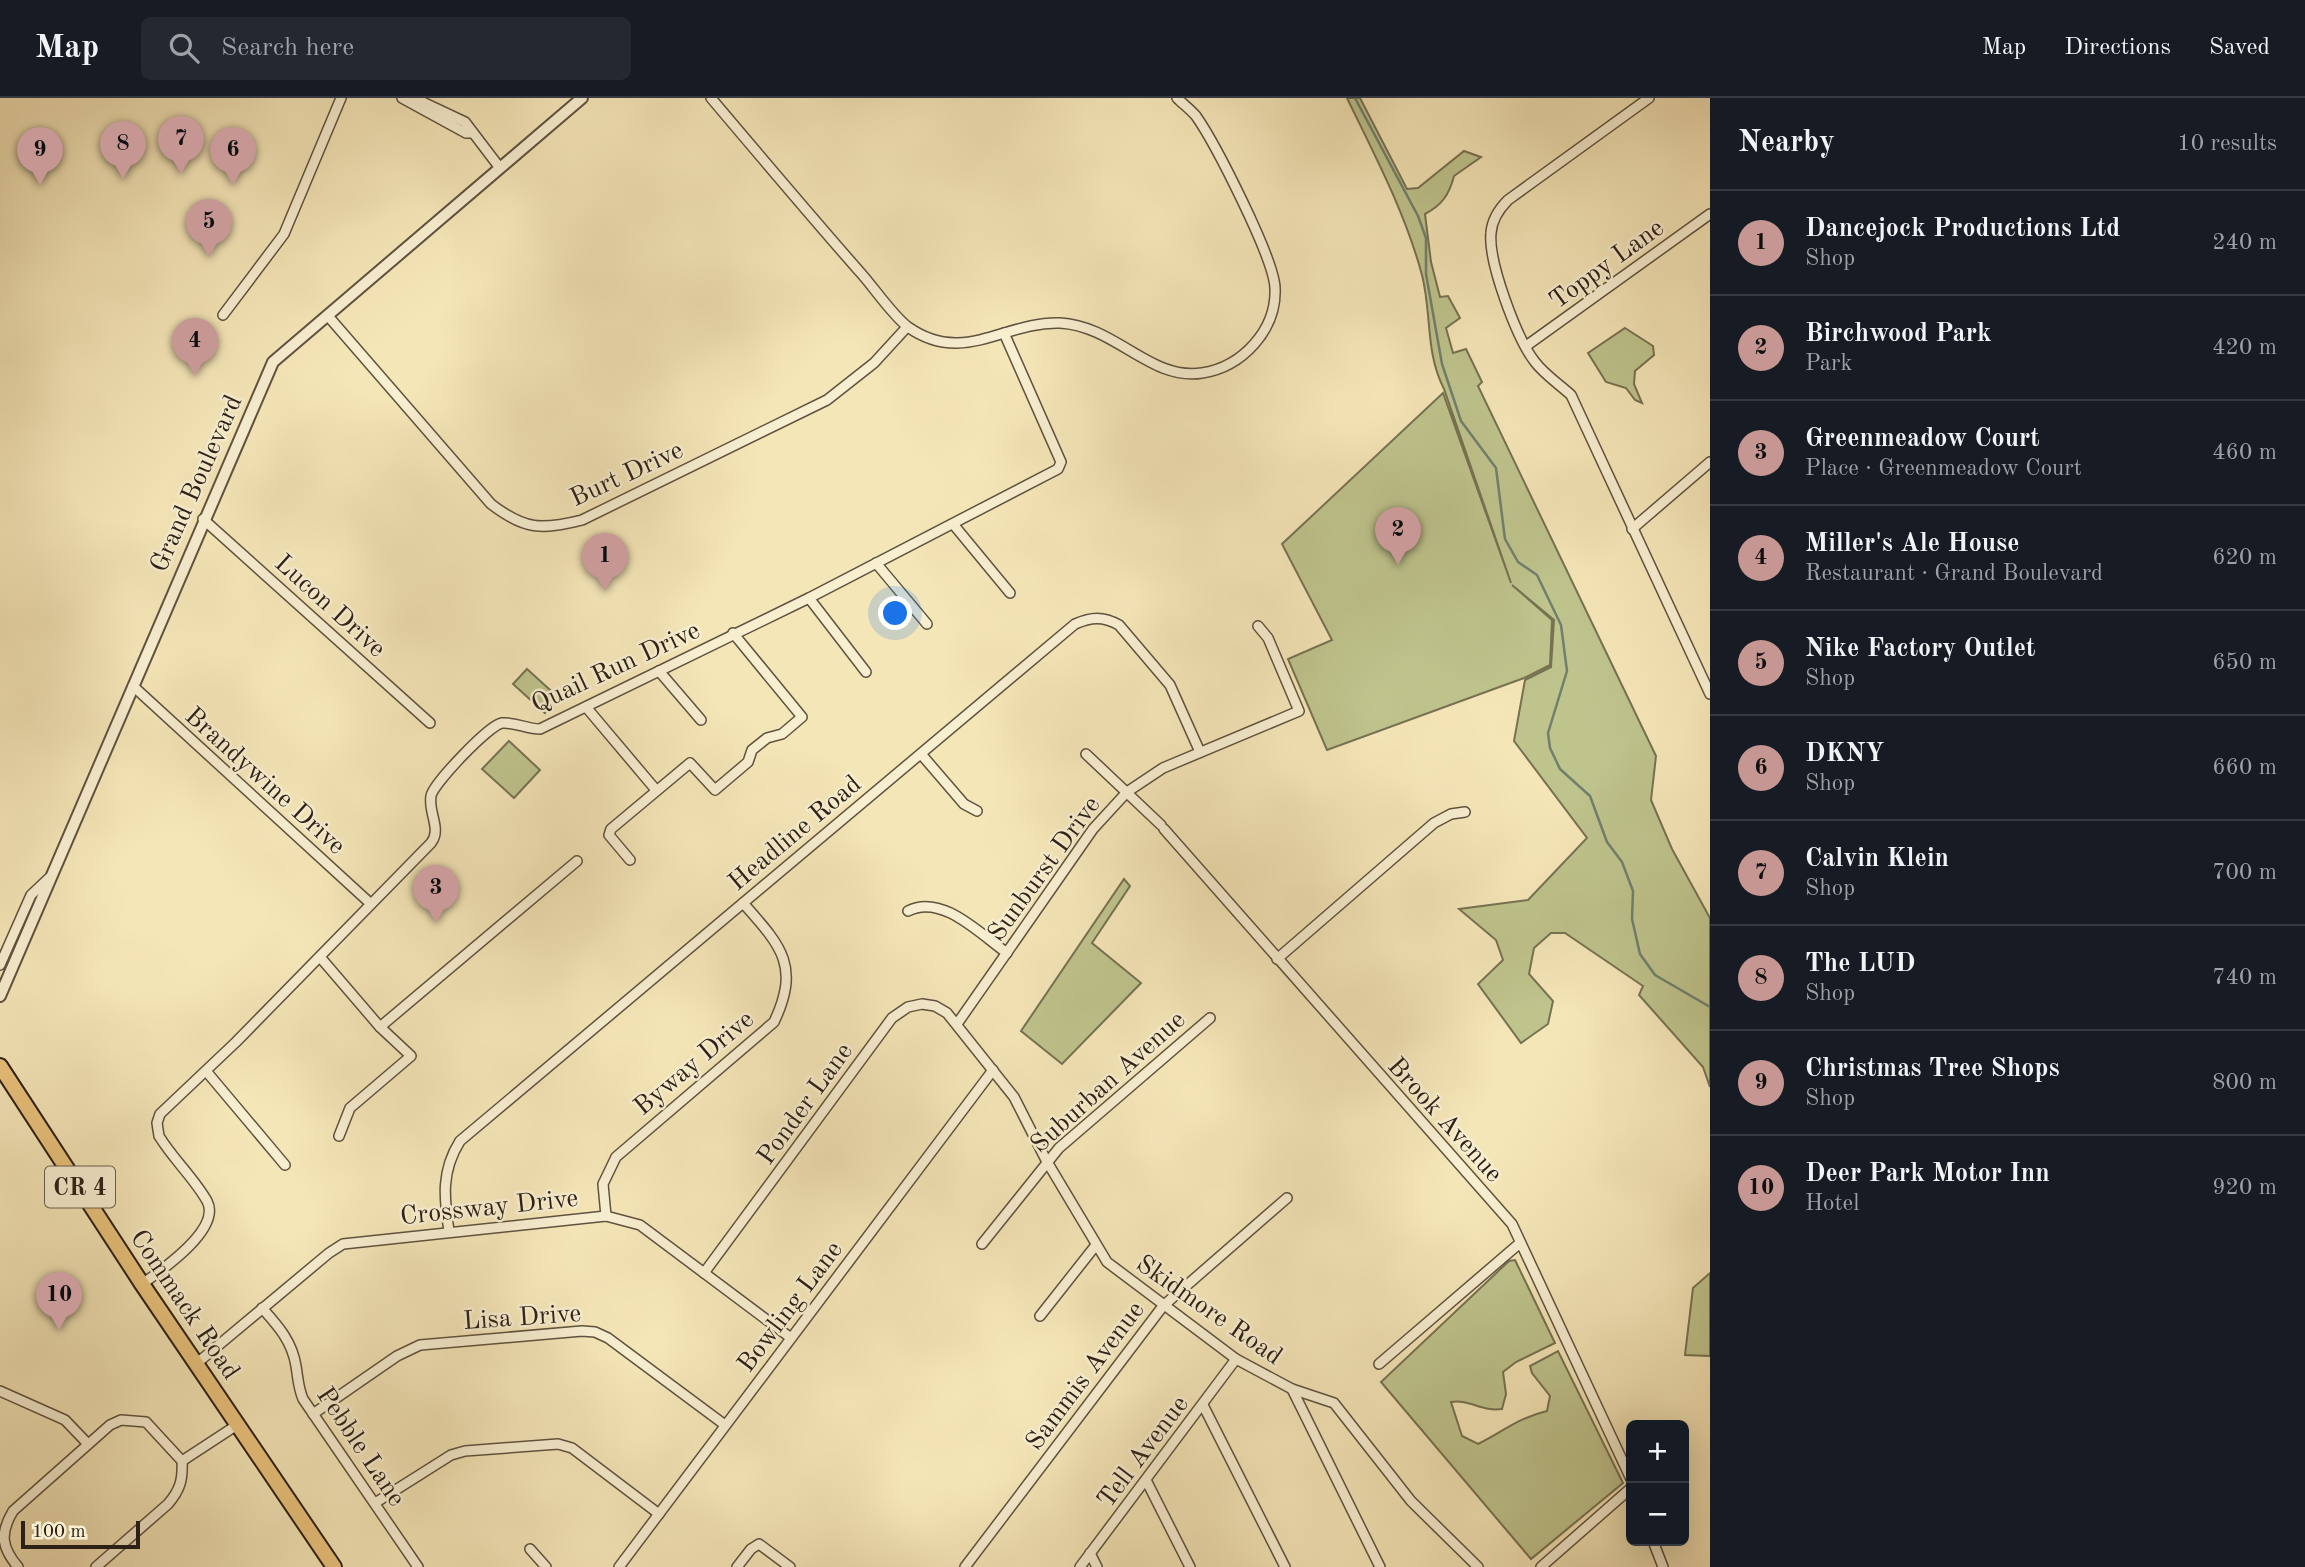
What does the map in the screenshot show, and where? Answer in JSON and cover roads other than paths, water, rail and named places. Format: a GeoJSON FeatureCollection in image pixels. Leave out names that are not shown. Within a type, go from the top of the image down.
{"type":"FeatureCollection","features":[{"type":"Feature","properties":{"kind":"main road","name":"Commack Road"},"geometry":{"type":"LineString","coordinates":[[0,1066],[142,1284],[334,1567]]}},
{"type":"Feature","properties":{"kind":"street"},"geometry":{"type":"LineString","coordinates":[[223,315],[284,234],[341,98]]}},
{"type":"Feature","properties":{"kind":"street"},"geometry":{"type":"LineString","coordinates":[[408,98],[459,117],[471,127],[473,134],[500,168]]}},
{"type":"Feature","properties":{"kind":"street","name":"Grand Boulevard"},"geometry":{"type":"LineString","coordinates":[[0,996],[203,519],[273,362],[582,98]]}},
{"type":"Feature","properties":{"kind":"street"},"geometry":{"type":"LineString","coordinates":[[711,98],[907,327],[958,344],[976,343],[1028,326],[1064,323],[1104,334],[1144,359],[1167,370],[1186,374],[1221,368],[1254,345],[1264,331],[1274,303],[1275,288],[1270,264],[1204,128],[1177,98]]}},
{"type":"Feature","properties":{"kind":"street"},"geometry":{"type":"LineString","coordinates":[[1649,98],[1519,191],[1500,209],[1492,223],[1491,247],[1498,275],[1526,346],[1535,362],[1571,396],[1710,694]]}},
{"type":"Feature","properties":{"kind":"street","name":"Toppy Lane"},"geometry":{"type":"LineString","coordinates":[[1526,346],[1710,214]]}},
{"type":"Feature","properties":{"kind":"street","name":"Burt Drive"},"geometry":{"type":"LineString","coordinates":[[328,316],[491,504],[510,519],[531,527],[555,526],[582,520],[827,400],[874,363],[907,327]]}},
{"type":"Feature","properties":{"kind":"street","name":"Quail Run Drive"},"geometry":{"type":"LineString","coordinates":[[142,1284],[204,1232],[210,1217],[208,1203],[163,1142],[156,1123],[160,1114],[320,957],[434,839],[436,825],[430,806],[433,791],[489,729],[503,723],[540,729],[808,598],[1058,469],[1060,462],[1004,333]]}},
{"type":"Feature","properties":{"kind":"street"},"geometry":{"type":"LineString","coordinates":[[1632,529],[1710,462]]}},
{"type":"Feature","properties":{"kind":"street","name":"Lucon Drive"},"geometry":{"type":"LineString","coordinates":[[203,519],[430,723]]}},
{"type":"Feature","properties":{"kind":"street"},"geometry":{"type":"LineString","coordinates":[[953,524],[1010,593]]}},
{"type":"Feature","properties":{"kind":"street"},"geometry":{"type":"LineString","coordinates":[[876,563],[927,624]]}},
{"type":"Feature","properties":{"kind":"street"},"geometry":{"type":"LineString","coordinates":[[808,598],[866,672]]}},
{"type":"Feature","properties":{"kind":"street","name":"Headline Road"},"geometry":{"type":"LineString","coordinates":[[449,1231],[445,1175],[450,1157],[460,1142],[1075,624],[1088,618],[1108,619],[1119,625],[1170,685],[1200,752]]}},
{"type":"Feature","properties":{"kind":"street","name":"Sunburst Drive"},"geometry":{"type":"LineString","coordinates":[[957,1024],[1093,829],[1127,792],[1163,768],[1299,711],[1269,638],[1258,626]]}},
{"type":"Feature","properties":{"kind":"street"},"geometry":{"type":"LineString","coordinates":[[629,860],[609,835],[611,829],[656,790],[690,763],[715,790],[748,762],[752,750],[767,738],[782,734],[802,717],[733,633]]}},
{"type":"Feature","properties":{"kind":"street"},"geometry":{"type":"LineString","coordinates":[[659,671],[701,720]]}},
{"type":"Feature","properties":{"kind":"street","name":"Brandywine Drive"},"geometry":{"type":"LineString","coordinates":[[133,686],[371,904]]}},
{"type":"Feature","properties":{"kind":"street"},"geometry":{"type":"LineString","coordinates":[[586,707],[656,790]]}},
{"type":"Feature","properties":{"kind":"street"},"geometry":{"type":"LineString","coordinates":[[921,754],[964,804],[977,811]]}},
{"type":"Feature","properties":{"kind":"street","name":"Brook Avenue"},"geometry":{"type":"LineString","coordinates":[[1086,754],[1162,827],[1512,1224],[1626,1468]]}},
{"type":"Feature","properties":{"kind":"street"},"geometry":{"type":"LineString","coordinates":[[1277,959],[1434,823],[1451,814],[1465,812]]}},
{"type":"Feature","properties":{"kind":"street"},"geometry":{"type":"LineString","coordinates":[[380,1027],[577,862]]}},
{"type":"Feature","properties":{"kind":"street"},"geometry":{"type":"LineString","coordinates":[[0,965],[31,895],[50,878]]}},
{"type":"Feature","properties":{"kind":"street","name":"Byway Drive"},"geometry":{"type":"LineString","coordinates":[[606,1216],[603,1184],[616,1157],[774,1022],[783,1002],[788,979],[785,958],[778,942],[743,903]]}},
{"type":"Feature","properties":{"kind":"street"},"geometry":{"type":"LineString","coordinates":[[908,911],[920,905],[934,906],[1007,953]]}},
{"type":"Feature","properties":{"kind":"street"},"geometry":{"type":"LineString","coordinates":[[320,957],[380,1027],[411,1056],[350,1108],[339,1136]]}},
{"type":"Feature","properties":{"kind":"street","name":"Ponder Lane"},"geometry":{"type":"LineString","coordinates":[[704,1273],[892,1018],[908,1007],[922,1004],[935,1006],[957,1024]]}},
{"type":"Feature","properties":{"kind":"street","name":"Suburban Avenue"},"geometry":{"type":"LineString","coordinates":[[982,1244],[1046,1160],[1210,1018]]}},
{"type":"Feature","properties":{"kind":"street","name":"Skidmore Road"},"geometry":{"type":"LineString","coordinates":[[957,1024],[1014,1097],[1046,1160],[1107,1262],[1236,1359],[1293,1389],[1334,1403],[1411,1501],[1478,1567]]}},
{"type":"Feature","properties":{"kind":"street","name":"Bowling Lane"},"geometry":{"type":"LineString","coordinates":[[619,1567],[993,1070]]}},
{"type":"Feature","properties":{"kind":"street"},"geometry":{"type":"LineString","coordinates":[[206,1071],[285,1165]]}},
{"type":"Feature","properties":{"kind":"street","name":"Sammis Avenue"},"geometry":{"type":"LineString","coordinates":[[965,1567],[1163,1306],[1287,1198]]}},
{"type":"Feature","properties":{"kind":"street","name":"Crossway Drive"},"geometry":{"type":"LineString","coordinates":[[196,1364],[343,1244],[606,1216],[640,1225],[791,1338]]}},
{"type":"Feature","properties":{"kind":"street"},"geometry":{"type":"LineString","coordinates":[[1379,1364],[1520,1243]]}},
{"type":"Feature","properties":{"kind":"street"},"geometry":{"type":"LineString","coordinates":[[1040,1316],[1096,1245]]}},
{"type":"Feature","properties":{"kind":"street","name":"Pebble Lane"},"geometry":{"type":"LineString","coordinates":[[262,1308],[285,1335],[296,1366],[298,1388],[313,1414],[418,1567]]}},
{"type":"Feature","properties":{"kind":"street","name":"Lisa Drive"},"geometry":{"type":"LineString","coordinates":[[313,1414],[397,1356],[420,1345],[582,1331],[608,1338],[725,1425]]}},
{"type":"Feature","properties":{"kind":"street","name":"Tell Avenue"},"geometry":{"type":"LineString","coordinates":[[1080,1567],[1236,1359]]}},
{"type":"Feature","properties":{"kind":"street"},"geometry":{"type":"LineString","coordinates":[[1293,1389],[1380,1567]]}},
{"type":"Feature","properties":{"kind":"street"},"geometry":{"type":"LineString","coordinates":[[0,1391],[65,1420],[88,1444]]}},
{"type":"Feature","properties":{"kind":"street"},"geometry":{"type":"LineString","coordinates":[[1203,1405],[1284,1567]]}},
{"type":"Feature","properties":{"kind":"street"},"geometry":{"type":"LineString","coordinates":[[18,1567],[3,1544],[1,1537],[4,1522],[13,1511],[110,1426],[133,1419],[155,1429],[183,1461],[183,1479],[178,1493],[96,1567]]}},
{"type":"Feature","properties":{"kind":"street"},"geometry":{"type":"LineString","coordinates":[[183,1461],[237,1425]]}},
{"type":"Feature","properties":{"kind":"street"},"geometry":{"type":"LineString","coordinates":[[375,1503],[451,1455],[465,1451],[558,1444],[572,1448],[659,1514]]}},
{"type":"Feature","properties":{"kind":"street"},"geometry":{"type":"LineString","coordinates":[[1146,1480],[1190,1567]]}},
{"type":"Feature","properties":{"kind":"street"},"geometry":{"type":"LineString","coordinates":[[1541,1567],[1626,1492]]}},
{"type":"Feature","properties":{"kind":"street"},"geometry":{"type":"LineString","coordinates":[[737,1567],[751,1549],[760,1544],[790,1567]]}},
{"type":"Feature","properties":{"kind":"street"},"geometry":{"type":"LineString","coordinates":[[1655,1546],[1662,1567]]}},
{"type":"Feature","properties":{"kind":"street"},"geometry":{"type":"LineString","coordinates":[[530,1549],[546,1567]]}},
{"type":"Feature","properties":{"kind":"street"},"geometry":{"type":"LineString","coordinates":[[1090,1553],[1097,1567]]}},
{"type":"Feature","properties":{"kind":"waterway"},"geometry":{"type":"LineString","coordinates":[[1355,98],[1418,216],[1426,238],[1426,274],[1442,364],[1461,421],[1496,468],[1505,539],[1518,562],[1537,575],[1561,625],[1567,671],[1548,733],[1550,748],[1560,769],[1590,796],[1607,842],[1622,862],[1633,891],[1632,919],[1640,954],[1655,975],[1710,1007]]}},
{"type":"Feature","properties":{"kind":"place","name":"Calvin Klein"},"geometry":{"type":"Point","coordinates":[181,174]}},
{"type":"Feature","properties":{"kind":"place","name":"The LUD"},"geometry":{"type":"Point","coordinates":[123,179]}},
{"type":"Feature","properties":{"kind":"place","name":"Christmas Tree Shops"},"geometry":{"type":"Point","coordinates":[40,185]}},
{"type":"Feature","properties":{"kind":"place","name":"DKNY"},"geometry":{"type":"Point","coordinates":[233,185]}},
{"type":"Feature","properties":{"kind":"place","name":"Nike Factory Outlet"},"geometry":{"type":"Point","coordinates":[209,257]}},
{"type":"Feature","properties":{"kind":"place","name":"Miller's Ale House"},"geometry":{"type":"Point","coordinates":[195,376]}},
{"type":"Feature","properties":{"kind":"place","name":"Birchwood Park"},"geometry":{"type":"Point","coordinates":[1398,565]}},
{"type":"Feature","properties":{"kind":"place","name":"Dancejock Productions Ltd"},"geometry":{"type":"Point","coordinates":[605,591]}},
{"type":"Feature","properties":{"kind":"place","name":"Greenmeadow Court"},"geometry":{"type":"Point","coordinates":[436,923]}},
{"type":"Feature","properties":{"kind":"place","name":"Deer Park Motor Inn"},"geometry":{"type":"Point","coordinates":[59,1330]}}]}
